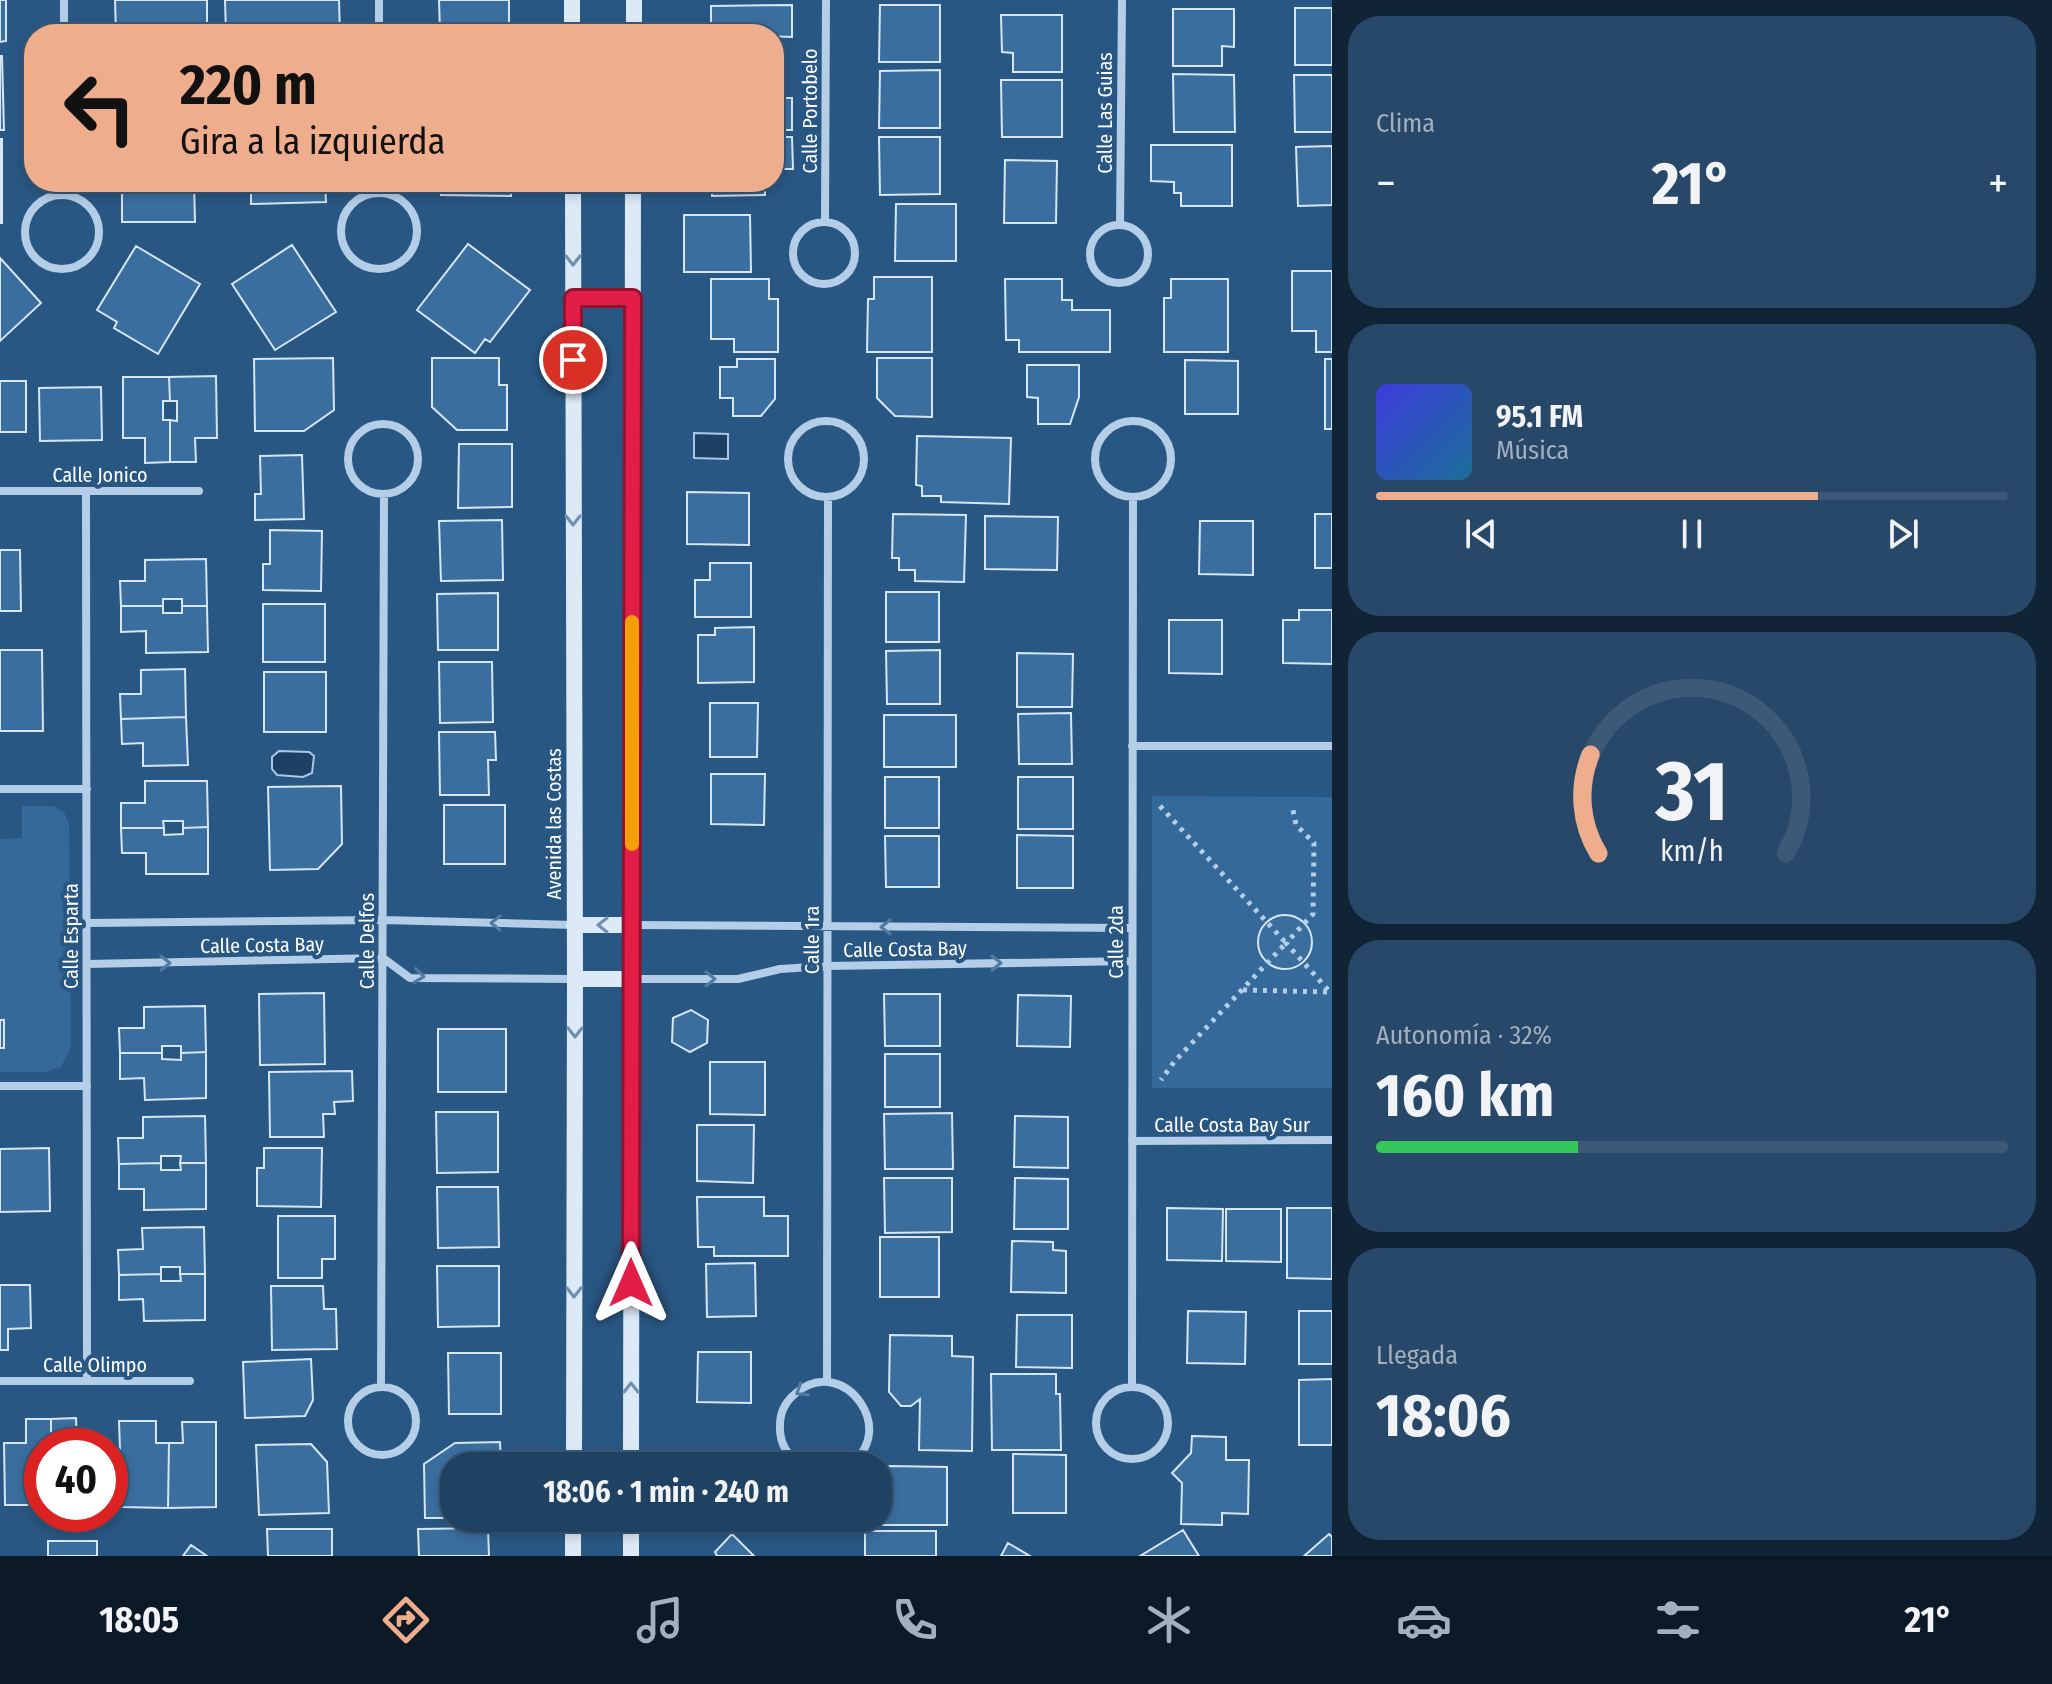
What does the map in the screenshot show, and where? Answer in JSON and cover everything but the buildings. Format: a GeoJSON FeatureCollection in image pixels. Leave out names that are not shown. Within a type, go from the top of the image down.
{"type":"FeatureCollection","features":[{"type":"Feature","properties":{"kind":"street"},"geometry":{"type":"LineString","coordinates":[[64,0],[64,24]]}},
{"type":"Feature","properties":{"kind":"street"},"geometry":{"type":"LineString","coordinates":[[379,0],[379,24]]}},
{"type":"Feature","properties":{"kind":"street"},"geometry":{"type":"LineString","coordinates":[[572,0],[572,24]]}},
{"type":"Feature","properties":{"kind":"street"},"geometry":{"type":"LineString","coordinates":[[634,0],[634,24]]}},
{"type":"Feature","properties":{"kind":"street","name":"Calle Portobelo"},"geometry":{"type":"LineString","coordinates":[[825,222],[826,0]]}},
{"type":"Feature","properties":{"kind":"street","name":"Calle Las Guias"},"geometry":{"type":"LineString","coordinates":[[1120,225],[1122,0]]}},
{"type":"Feature","properties":{"kind":"street","name":"Avenida las Costas"},"geometry":{"type":"LineString","coordinates":[[573,192],[574,1452]]}},
{"type":"Feature","properties":{"kind":"street"},"geometry":{"type":"LineString","coordinates":[[631,1452],[633,192]]}},
{"type":"Feature","properties":{"kind":"street"},"geometry":{"type":"LineString","coordinates":[[379,193],[402,200],[411,210],[418,234],[415,247],[408,257],[397,265],[373,269],[351,257],[343,247],[340,234],[346,210],[355,201],[379,193]]}},
{"type":"Feature","properties":{"kind":"street"},"geometry":{"type":"LineString","coordinates":[[63,194],[85,202],[98,221],[100,233],[98,244],[83,263],[61,269],[37,259],[29,249],[25,224],[39,202],[63,194]]}},
{"type":"Feature","properties":{"kind":"street"},"geometry":{"type":"LineString","coordinates":[[825,222],[835,224],[851,237],[855,257],[852,267],[838,281],[818,283],[801,273],[795,264],[795,244],[806,228],[825,222]]}},
{"type":"Feature","properties":{"kind":"street"},"geometry":{"type":"LineString","coordinates":[[1120,225],[1138,233],[1144,240],[1148,260],[1138,277],[1120,284],[1101,278],[1091,263],[1090,254],[1095,237],[1111,226],[1120,225]]}},
{"type":"Feature","properties":{"kind":"street"},"geometry":{"type":"LineString","coordinates":[[573,298],[633,298]]}},
{"type":"Feature","properties":{"kind":"street"},"geometry":{"type":"LineString","coordinates":[[828,421],[852,431],[864,453],[859,478],[841,495],[828,497],[804,491],[789,471],[789,447],[795,436],[815,422],[828,421]]}},
{"type":"Feature","properties":{"kind":"street"},"geometry":{"type":"LineString","coordinates":[[1133,421],[1146,423],[1158,430],[1171,452],[1166,479],[1145,495],[1133,497],[1110,490],[1096,470],[1094,459],[1102,436],[1121,422],[1133,421]]}},
{"type":"Feature","properties":{"kind":"street"},"geometry":{"type":"LineString","coordinates":[[384,424],[407,432],[419,453],[415,477],[396,493],[384,495],[362,488],[355,481],[348,460],[350,448],[362,430],[384,424]]}},
{"type":"Feature","properties":{"kind":"street","name":"Calle Jonico"},"geometry":{"type":"LineString","coordinates":[[0,491],[199,491]]}},
{"type":"Feature","properties":{"kind":"street","name":"Calle Esparta"},"geometry":{"type":"LineString","coordinates":[[86,491],[87,1381]]}},
{"type":"Feature","properties":{"kind":"street","name":"Calle Delfos"},"geometry":{"type":"LineString","coordinates":[[381,1387],[384,495]]}},
{"type":"Feature","properties":{"kind":"street","name":"Calle 1ra"},"geometry":{"type":"LineString","coordinates":[[827,1382],[828,497]]}},
{"type":"Feature","properties":{"kind":"street","name":"Calle 2da"},"geometry":{"type":"LineString","coordinates":[[1132,1387],[1133,497]]}},
{"type":"Feature","properties":{"kind":"street"},"geometry":{"type":"LineString","coordinates":[[1132,746],[1332,746]]}},
{"type":"Feature","properties":{"kind":"street"},"geometry":{"type":"LineString","coordinates":[[0,789],[87,789]]}},
{"type":"Feature","properties":{"kind":"street","name":"Calle Costa Bay"},"geometry":{"type":"LineString","coordinates":[[87,923],[383,920],[574,925]]}},
{"type":"Feature","properties":{"kind":"street"},"geometry":{"type":"LineString","coordinates":[[574,925],[632,925]]}},
{"type":"Feature","properties":{"kind":"street","name":"Calle Costa Bay"},"geometry":{"type":"LineString","coordinates":[[632,925],[1132,928]]}},
{"type":"Feature","properties":{"kind":"street"},"geometry":{"type":"LineString","coordinates":[[383,958],[410,978],[632,979]]}},
{"type":"Feature","properties":{"kind":"street","name":"Calle Costa Bay"},"geometry":{"type":"LineString","coordinates":[[87,964],[383,958]]}},
{"type":"Feature","properties":{"kind":"street","name":"Calle Costa Bay"},"geometry":{"type":"LineString","coordinates":[[632,979],[738,979],[780,969],[828,966],[1132,961]]}},
{"type":"Feature","properties":{"kind":"street"},"geometry":{"type":"LineString","coordinates":[[0,1086],[87,1086]]}},
{"type":"Feature","properties":{"kind":"street","name":"Calle Costa Bay Sur"},"geometry":{"type":"LineString","coordinates":[[1132,1141],[1332,1140]]}},
{"type":"Feature","properties":{"kind":"street","name":"Calle Olimpo"},"geometry":{"type":"LineString","coordinates":[[0,1381],[190,1381]]}},
{"type":"Feature","properties":{"kind":"street"},"geometry":{"type":"LineString","coordinates":[[787,1452],[780,1435],[783,1408],[801,1389],[814,1383],[827,1382],[842,1386],[855,1395],[864,1407],[869,1421],[869,1437],[861,1452]]}},
{"type":"Feature","properties":{"kind":"street"},"geometry":{"type":"LineString","coordinates":[[381,1387],[402,1394],[415,1412],[413,1434],[407,1444],[388,1455],[366,1451],[357,1444],[348,1424],[349,1413],[361,1395],[381,1387]]}},
{"type":"Feature","properties":{"kind":"street"},"geometry":{"type":"LineString","coordinates":[[1132,1387],[1154,1395],[1163,1404],[1168,1427],[1157,1449],[1135,1459],[1113,1453],[1098,1435],[1096,1424],[1102,1402],[1110,1394],[1132,1387]]}},
{"type":"Feature","properties":{"kind":"street"},"geometry":{"type":"LineString","coordinates":[[573,1532],[573,1556]]}},
{"type":"Feature","properties":{"kind":"street"},"geometry":{"type":"LineString","coordinates":[[631,1532],[631,1556]]}},
{"type":"Feature","properties":{"kind":"path"},"geometry":{"type":"LineString","coordinates":[[1161,1080],[1174,1062],[1313,914],[1314,843],[1296,825],[1292,805]]}},
{"type":"Feature","properties":{"kind":"path"},"geometry":{"type":"LineString","coordinates":[[1160,806],[1330,992],[1242,990]]}},
{"type":"Feature","properties":{"kind":"shaded area"},"geometry":{"type":"Polygon","coordinates":[[[694,433],[728,434],[728,459],[694,458],[694,433]]]}},
{"type":"Feature","properties":{"kind":"shaded area"},"geometry":{"type":"Polygon","coordinates":[[[279,751],[309,752],[314,756],[312,773],[303,777],[277,775],[272,769],[272,757],[279,751]]]}},
{"type":"Feature","properties":{"kind":"shaded area"},"geometry":{"type":"Polygon","coordinates":[[[1152,796],[1332,797],[1332,1088],[1152,1088],[1152,796]]]}},
{"type":"Feature","properties":{"kind":"shaded area"},"geometry":{"type":"Polygon","coordinates":[[[22,806],[54,806],[64,812],[69,825],[71,1047],[61,1067],[45,1072],[0,1072],[0,839],[22,838],[22,806]]]}},
{"type":"Feature","properties":{"kind":"slow traffic"},"geometry":{"type":"LineString","coordinates":[[632,622],[632,844]]}},
{"type":"Feature","properties":{"kind":"route"},"geometry":{"type":"LineString","coordinates":[[573,360],[573,298],[633,298],[631,1283]]}}]}
